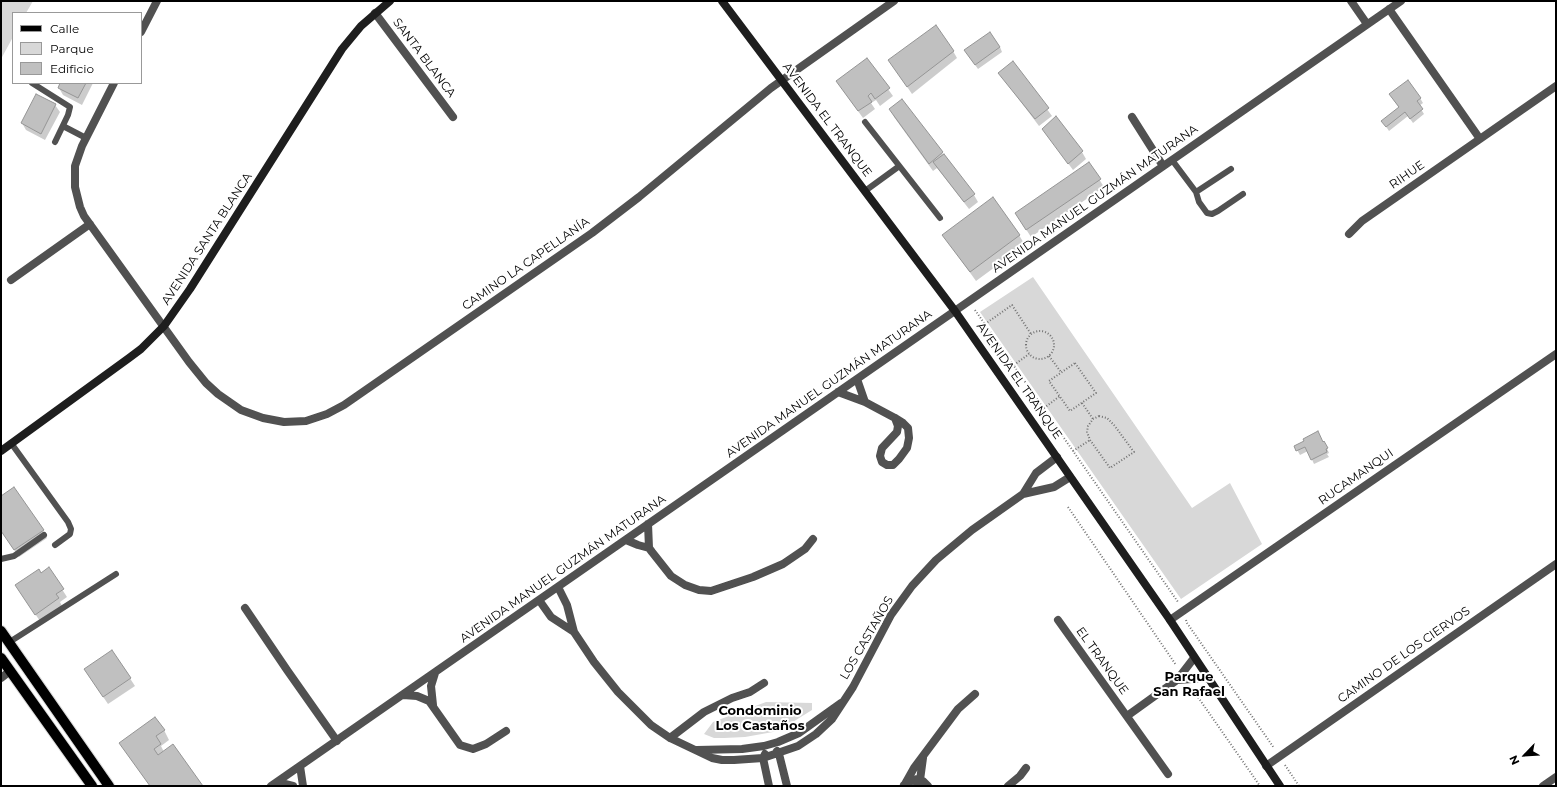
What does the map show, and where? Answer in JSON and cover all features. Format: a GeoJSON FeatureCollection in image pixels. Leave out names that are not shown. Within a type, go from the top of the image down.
{"type":"FeatureCollection","features":[{"type":"Feature","properties":{"kind":"main road","name":"AVENIDA SANTA BLANCA"},"geometry":{"type":"LineString","coordinates":[[2,449],[135,353],[164,326],[190,289],[342,50],[358,29],[390,1]]}},
{"type":"Feature","properties":{"kind":"main road","name":"AVENIDA EL TRANQUE"},"geometry":{"type":"LineString","coordinates":[[722,1],[955,311],[1170,620],[1280,786]]}},
{"type":"Feature","properties":{"kind":"main road"},"geometry":{"type":"LineString","coordinates":[[1,631],[109,786]]}},
{"type":"Feature","properties":{"kind":"main road"},"geometry":{"type":"LineString","coordinates":[[1,658],[92,786]]}},
{"type":"Feature","properties":{"kind":"street"},"geometry":{"type":"LineString","coordinates":[[142,30],[157,1]]}},
{"type":"Feature","properties":{"kind":"street","name":"CAMINO LA CAPELLANÍA"},"geometry":{"type":"LineString","coordinates":[[113,84],[78,156],[75,187],[80,207],[90,224],[189,362],[206,383],[241,410],[263,418],[284,422],[306,421],[328,414],[352,400],[592,233],[639,197],[782,80],[894,1]]}},
{"type":"Feature","properties":{"kind":"street"},"geometry":{"type":"LineString","coordinates":[[1351,1],[1367,24]]}},
{"type":"Feature","properties":{"kind":"street","name":"AVENIDA MANUEL GUZMÁN MATURANA"},"geometry":{"type":"LineString","coordinates":[[274,784],[1401,1]]}},
{"type":"Feature","properties":{"kind":"street"},"geometry":{"type":"LineString","coordinates":[[1388,9],[1480,139]]}},
{"type":"Feature","properties":{"kind":"street","name":"SANTA BLANCA"},"geometry":{"type":"LineString","coordinates":[[375,13],[453,117]]}},
{"type":"Feature","properties":{"kind":"street","name":"RIHUE"},"geometry":{"type":"LineString","coordinates":[[1350,234],[1362,221],[1556,86]]}},
{"type":"Feature","properties":{"kind":"street"},"geometry":{"type":"LineString","coordinates":[[1132,117],[1163,166]]}},
{"type":"Feature","properties":{"kind":"street"},"geometry":{"type":"LineString","coordinates":[[11,280],[90,224]]}},
{"type":"Feature","properties":{"kind":"street","name":"RUCAMANQUI"},"geometry":{"type":"LineString","coordinates":[[1170,620],[1556,354]]}},
{"type":"Feature","properties":{"kind":"street"},"geometry":{"type":"LineString","coordinates":[[857,379],[865,402]]}},
{"type":"Feature","properties":{"kind":"street"},"geometry":{"type":"LineString","coordinates":[[838,392],[865,402],[895,418],[908,428],[909,438],[907,448],[893,465],[882,462],[880,456],[882,448],[897,432],[898,426],[895,418]]}},
{"type":"Feature","properties":{"kind":"street","name":"LOS CASTAÑOS"},"geometry":{"type":"LineString","coordinates":[[558,587],[567,605],[574,632],[598,667],[618,692],[651,724],[670,738],[708,756],[722,760],[764,758],[779,754],[798,746],[816,734],[832,719],[853,687],[891,615],[924,573],[954,544],[1023,494],[1036,474],[1057,457]]}},
{"type":"Feature","properties":{"kind":"street","name":"LOS CASTAÑOS"},"geometry":{"type":"LineString","coordinates":[[1023,494],[1054,487],[1070,477]]}},
{"type":"Feature","properties":{"kind":"street"},"geometry":{"type":"LineString","coordinates":[[648,524],[649,548],[671,576],[685,585],[699,590],[711,591],[753,577],[783,564],[805,549],[813,539]]}},
{"type":"Feature","properties":{"kind":"street"},"geometry":{"type":"LineString","coordinates":[[626,540],[638,546],[649,548]]}},
{"type":"Feature","properties":{"kind":"street","name":"CAMINO DE LOS CIERVOS"},"geometry":{"type":"LineString","coordinates":[[1266,766],[1556,564]]}},
{"type":"Feature","properties":{"kind":"street","name":"LOS CASTAÑOS"},"geometry":{"type":"LineString","coordinates":[[538,600],[551,617],[574,632]]}},
{"type":"Feature","properties":{"kind":"street"},"geometry":{"type":"LineString","coordinates":[[245,608],[336,741]]}},
{"type":"Feature","properties":{"kind":"street","name":"EL TRANQUE"},"geometry":{"type":"LineString","coordinates":[[1058,620],[1168,774]]}},
{"type":"Feature","properties":{"kind":"street"},"geometry":{"type":"LineString","coordinates":[[1127,716],[1182,678],[1194,658]]}},
{"type":"Feature","properties":{"kind":"street"},"geometry":{"type":"LineString","coordinates":[[1,678],[10,671]]}},
{"type":"Feature","properties":{"kind":"street"},"geometry":{"type":"LineString","coordinates":[[432,705],[431,686],[435,673]]}},
{"type":"Feature","properties":{"kind":"street"},"geometry":{"type":"LineString","coordinates":[[1182,678],[1207,678]]}},
{"type":"Feature","properties":{"kind":"street"},"geometry":{"type":"LineString","coordinates":[[670,738],[704,712],[732,698],[750,692],[764,683]]}},
{"type":"Feature","properties":{"kind":"street"},"geometry":{"type":"LineString","coordinates":[[904,785],[914,768],[923,758],[958,709],[975,694]]}},
{"type":"Feature","properties":{"kind":"street"},"geometry":{"type":"LineString","coordinates":[[403,695],[424,698],[432,705],[460,745],[473,749],[486,744],[506,731]]}},
{"type":"Feature","properties":{"kind":"street","name":"LOS CASTAÑOS"},"geometry":{"type":"LineString","coordinates":[[696,750],[742,749],[770,745],[799,733],[842,702]]}},
{"type":"Feature","properties":{"kind":"street"},"geometry":{"type":"LineString","coordinates":[[769,786],[764,758],[770,745],[779,754],[787,786]]}},
{"type":"Feature","properties":{"kind":"street"},"geometry":{"type":"LineString","coordinates":[[919,783],[923,758]]}},
{"type":"Feature","properties":{"kind":"street"},"geometry":{"type":"LineString","coordinates":[[300,766],[303,786]]}},
{"type":"Feature","properties":{"kind":"street"},"geometry":{"type":"LineString","coordinates":[[1008,786],[1020,776],[1026,768]]}},
{"type":"Feature","properties":{"kind":"street"},"geometry":{"type":"LineString","coordinates":[[1543,786],[1556,777]]}},
{"type":"Feature","properties":{"kind":"street"},"geometry":{"type":"LineString","coordinates":[[904,785],[913,780],[928,786]]}},
{"type":"Feature","properties":{"kind":"street"},"geometry":{"type":"LineString","coordinates":[[274,784],[293,786]]}},
{"type":"Feature","properties":{"kind":"lane"},"geometry":{"type":"LineString","coordinates":[[34,84],[70,107],[63,126],[54,142]]}},
{"type":"Feature","properties":{"kind":"lane"},"geometry":{"type":"LineString","coordinates":[[865,122],[898,167],[940,218]]}},
{"type":"Feature","properties":{"kind":"lane"},"geometry":{"type":"LineString","coordinates":[[63,126],[86,138]]}},
{"type":"Feature","properties":{"kind":"lane"},"geometry":{"type":"LineString","coordinates":[[1172,160],[1196,192],[1199,202],[1207,213],[1212,214],[1218,211],[1243,194]]}},
{"type":"Feature","properties":{"kind":"lane"},"geometry":{"type":"LineString","coordinates":[[865,191],[898,167]]}},
{"type":"Feature","properties":{"kind":"lane"},"geometry":{"type":"LineString","coordinates":[[1196,192],[1231,169]]}},
{"type":"Feature","properties":{"kind":"lane"},"geometry":{"type":"LineString","coordinates":[[11,443],[71,528],[70,534],[54,545]]}},
{"type":"Feature","properties":{"kind":"lane"},"geometry":{"type":"LineString","coordinates":[[1,559],[14,556],[44,535]]}},
{"type":"Feature","properties":{"kind":"lane"},"geometry":{"type":"LineString","coordinates":[[8,643],[116,574]]}},
{"type":"Feature","properties":{"kind":"path"},"geometry":{"type":"LineString","coordinates":[[969,301],[1184,610],[1187,623],[1299,786]]}},
{"type":"Feature","properties":{"kind":"path"},"geometry":{"type":"LineString","coordinates":[[985,324],[1012,305],[1031,334]]}},
{"type":"Feature","properties":{"kind":"path"},"geometry":{"type":"LineString","coordinates":[[1040,331],[1049,334],[1054,343],[1054,348],[1049,356],[1041,359],[1032,357],[1029,354],[1026,346],[1028,337],[1031,334],[1040,331]]}},
{"type":"Feature","properties":{"kind":"path"},"geometry":{"type":"LineString","coordinates":[[1014,365],[1029,354]]}},
{"type":"Feature","properties":{"kind":"path"},"geometry":{"type":"LineString","coordinates":[[1049,356],[1061,372]]}},
{"type":"Feature","properties":{"kind":"path"},"geometry":{"type":"LineString","coordinates":[[1074,363],[1096,393],[1070,411],[1049,381],[1061,372],[1074,363]]}},
{"type":"Feature","properties":{"kind":"path"},"geometry":{"type":"LineString","coordinates":[[1044,408],[1060,396]]}},
{"type":"Feature","properties":{"kind":"path"},"geometry":{"type":"LineString","coordinates":[[1082,403],[1093,419]]}},
{"type":"Feature","properties":{"kind":"path"},"geometry":{"type":"LineString","coordinates":[[1099,416],[1107,418],[1134,452],[1110,468],[1090,440],[1087,432],[1088,426],[1093,419],[1099,416]]}},
{"type":"Feature","properties":{"kind":"path"},"geometry":{"type":"LineString","coordinates":[[1073,451],[1090,440]]}},
{"type":"Feature","properties":{"kind":"path"},"geometry":{"type":"LineString","coordinates":[[1068,507],[1182,678],[1260,786]]}},
{"type":"Feature","properties":{"kind":"green space"},"geometry":{"type":"Polygon","coordinates":[[[1,1],[33,1],[27,12],[12,12],[12,39],[1,59],[1,1]]]}},
{"type":"Feature","properties":{"kind":"green space"},"geometry":{"type":"Polygon","coordinates":[[[1033,277],[1192,508],[1230,483],[1262,544],[1181,599],[980,312],[1033,277]]]}},
{"type":"Feature","properties":{"kind":"green space"},"geometry":{"type":"Polygon","coordinates":[[[766,702],[812,703],[812,710],[788,725],[773,732],[745,737],[724,738],[714,738],[704,734],[713,722],[766,702]]]}},
{"type":"Feature","properties":{"kind":"building"},"geometry":{"type":"Polygon","coordinates":[[[936,25],[954,51],[907,87],[888,60],[936,25]]]}},
{"type":"Feature","properties":{"kind":"building"},"geometry":{"type":"Polygon","coordinates":[[[990,32],[1000,47],[975,65],[964,50],[990,32]]]}},
{"type":"Feature","properties":{"kind":"building"},"geometry":{"type":"Polygon","coordinates":[[[867,58],[890,88],[875,99],[871,93],[868,96],[872,102],[858,111],[836,81],[867,58]]]}},
{"type":"Feature","properties":{"kind":"building"},"geometry":{"type":"Polygon","coordinates":[[[1013,61],[1049,108],[1035,119],[998,73],[1013,61]]]}},
{"type":"Feature","properties":{"kind":"building"},"geometry":{"type":"Polygon","coordinates":[[[1408,80],[1421,98],[1417,101],[1423,109],[1410,119],[1405,112],[1386,127],[1381,121],[1399,107],[1389,94],[1408,80]]]}},
{"type":"Feature","properties":{"kind":"building"},"geometry":{"type":"Polygon","coordinates":[[[60,84],[85,84],[78,98],[58,88],[60,84]]]}},
{"type":"Feature","properties":{"kind":"building"},"geometry":{"type":"Polygon","coordinates":[[[36,94],[56,104],[41,134],[21,123],[36,94]]]}},
{"type":"Feature","properties":{"kind":"building"},"geometry":{"type":"Polygon","coordinates":[[[902,99],[943,152],[929,164],[889,109],[902,99]]]}},
{"type":"Feature","properties":{"kind":"building"},"geometry":{"type":"Polygon","coordinates":[[[1056,116],[1083,151],[1068,164],[1042,129],[1056,116]]]}},
{"type":"Feature","properties":{"kind":"building"},"geometry":{"type":"Polygon","coordinates":[[[944,154],[975,194],[964,202],[933,162],[944,154]]]}},
{"type":"Feature","properties":{"kind":"building"},"geometry":{"type":"Polygon","coordinates":[[[1089,162],[1101,179],[1026,230],[1015,213],[1089,162]]]}},
{"type":"Feature","properties":{"kind":"building"},"geometry":{"type":"Polygon","coordinates":[[[993,197],[1020,235],[970,272],[942,235],[993,197]]]}},
{"type":"Feature","properties":{"kind":"building"},"geometry":{"type":"Polygon","coordinates":[[[1318,431],[1323,442],[1324,441],[1328,448],[1326,449],[1327,452],[1311,460],[1305,447],[1296,451],[1294,446],[1318,431]]]}},
{"type":"Feature","properties":{"kind":"building"},"geometry":{"type":"Polygon","coordinates":[[[14,487],[44,530],[14,550],[1,531],[1,496],[14,487]]]}},
{"type":"Feature","properties":{"kind":"building"},"geometry":{"type":"Polygon","coordinates":[[[49,567],[64,589],[56,594],[59,598],[35,615],[15,585],[39,569],[41,573],[49,567]]]}},
{"type":"Feature","properties":{"kind":"building"},"geometry":{"type":"Polygon","coordinates":[[[112,650],[131,678],[103,697],[84,669],[112,650]]]}},
{"type":"Feature","properties":{"kind":"building"},"geometry":{"type":"Polygon","coordinates":[[[155,717],[165,730],[156,736],[161,744],[154,749],[158,755],[173,744],[203,786],[150,786],[119,743],[155,717]]]}},
{"type":"Feature","properties":{"kind":"district","name":"Parque San Rafael"},"geometry":{"type":"Point","coordinates":[1189,684]}},
{"type":"Feature","properties":{"kind":"district","name":"Condominio Los Castaños"},"geometry":{"type":"Point","coordinates":[760,718]}}]}
